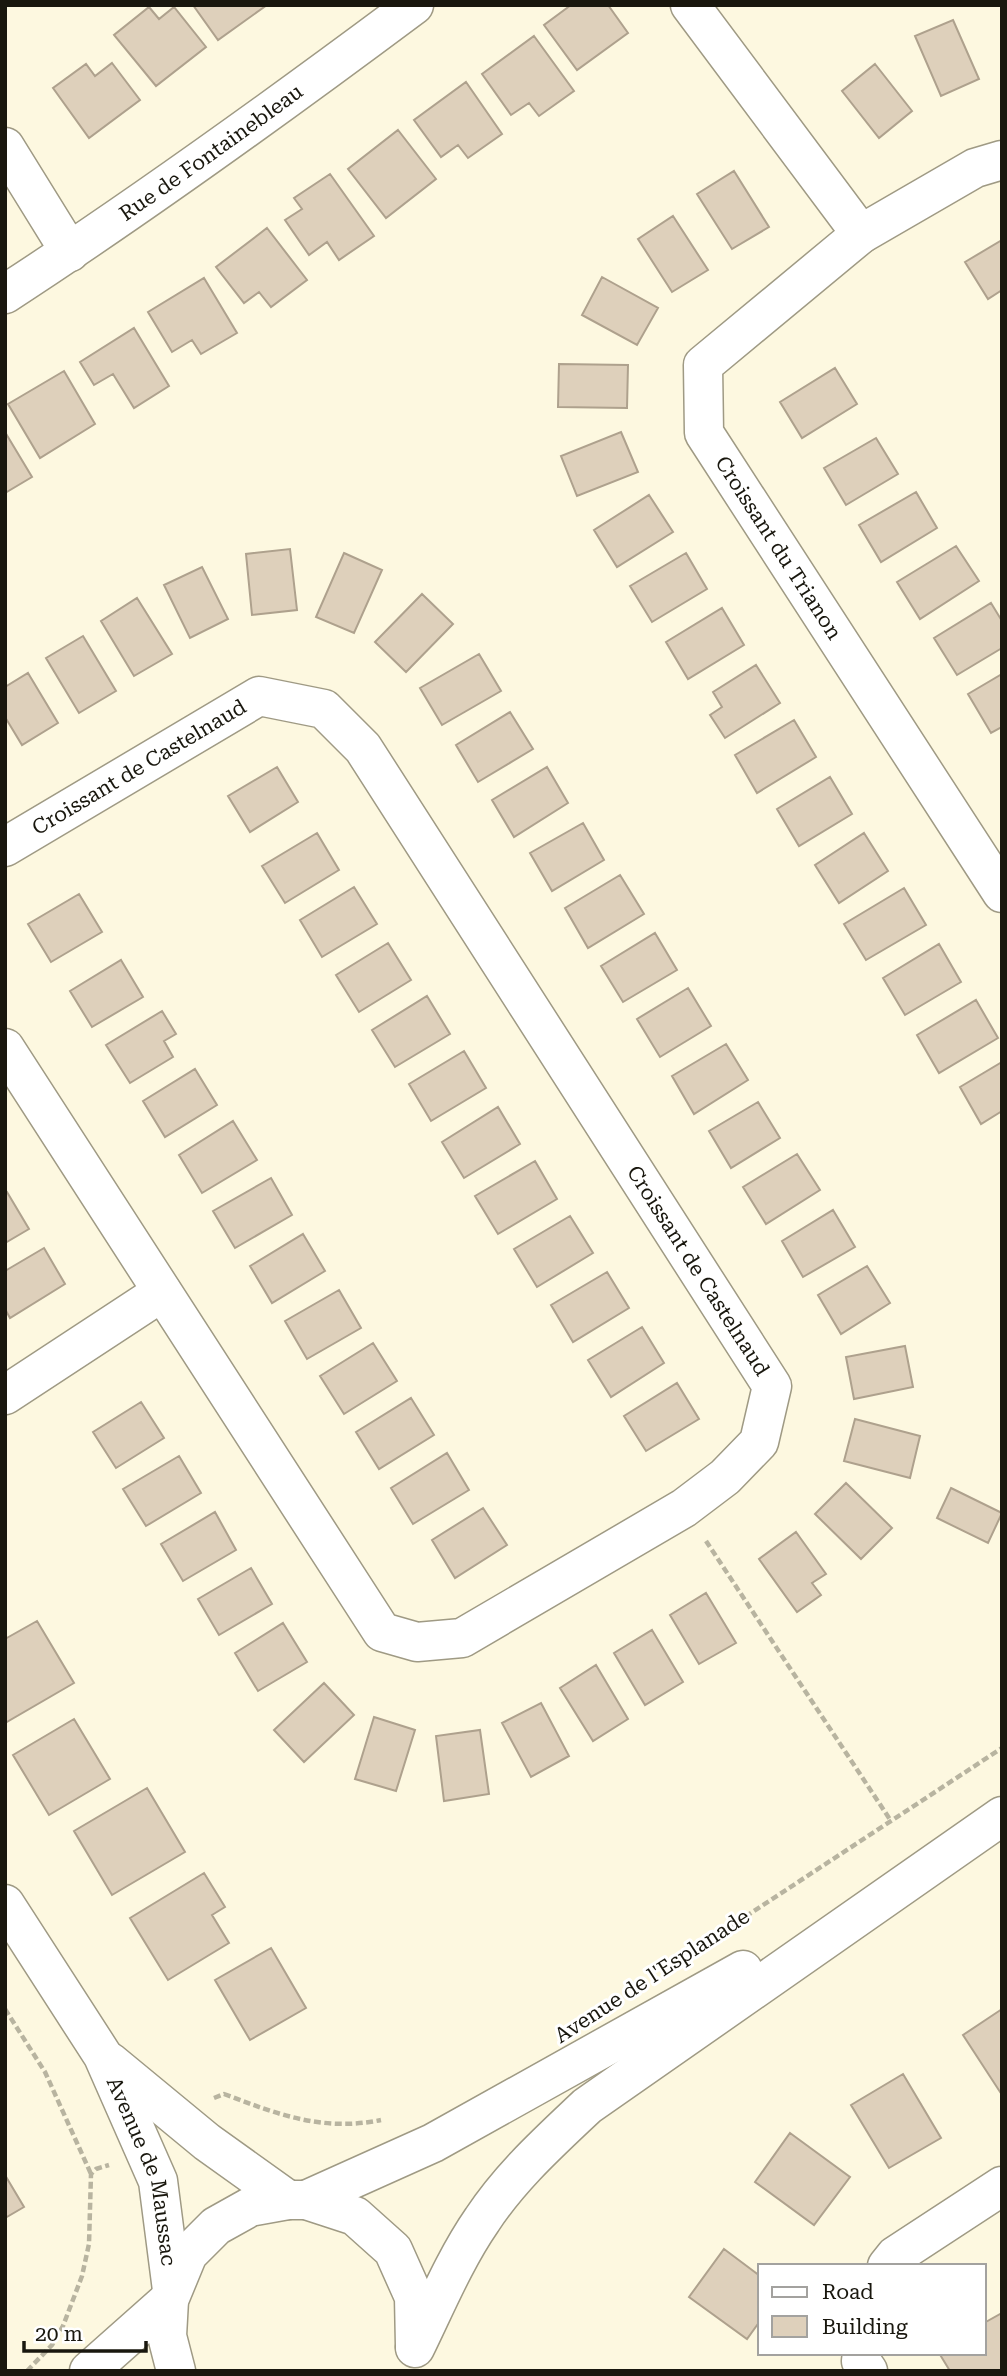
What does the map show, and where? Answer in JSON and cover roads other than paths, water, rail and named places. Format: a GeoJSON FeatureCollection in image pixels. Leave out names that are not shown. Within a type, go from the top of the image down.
{"type":"FeatureCollection","features":[{"type":"Feature","properties":{"kind":"street","name":"Rue de Fontainebleau"},"geometry":{"type":"LineString","coordinates":[[5,294],[70,252],[414,5]]}},
{"type":"Feature","properties":{"kind":"street"},"geometry":{"type":"LineString","coordinates":[[690,5],[862,234]]}},
{"type":"Feature","properties":{"kind":"street"},"geometry":{"type":"LineString","coordinates":[[5,147],[70,252]]}},
{"type":"Feature","properties":{"kind":"street","name":"Croissant du Trianon"},"geometry":{"type":"LineString","coordinates":[[1002,160],[975,168],[862,234],[703,365],[704,433],[1002,893]]}},
{"type":"Feature","properties":{"kind":"street","name":"Croissant de Castelnaud"},"geometry":{"type":"LineString","coordinates":[[5,847],[259,696],[324,709],[363,748],[772,1386],[760,1442],[725,1477],[684,1508],[462,1638],[417,1643],[382,1632],[5,1048]]}},
{"type":"Feature","properties":{"kind":"street"},"geometry":{"type":"LineString","coordinates":[[5,1395],[162,1292]]}},
{"type":"Feature","properties":{"kind":"street","name":"Avenue de l'Esplanade"},"geometry":{"type":"LineString","coordinates":[[412,2362],[466,2244],[483,2218],[528,2162],[587,2106],[1002,1816]]}},
{"type":"Feature","properties":{"kind":"street","name":"Avenue de l'Esplanade"},"geometry":{"type":"LineString","coordinates":[[297,2200],[433,2143],[937,1860]]}},
{"type":"Feature","properties":{"kind":"street","name":"Avenue de Maussac"},"geometry":{"type":"LineString","coordinates":[[5,1904],[103,2056],[158,2180],[171,2295]]}},
{"type":"Feature","properties":{"kind":"street","name":"Avenue de Maussac"},"geometry":{"type":"LineString","coordinates":[[103,2056],[207,2143],[297,2200]]}},
{"type":"Feature","properties":{"kind":"street"},"geometry":{"type":"LineString","coordinates":[[889,2264],[895,2256],[1002,2186]]}},
{"type":"Feature","properties":{"kind":"street"},"geometry":{"type":"LineString","coordinates":[[176,2371],[167,2336],[171,2295],[188,2254],[216,2226],[250,2207],[297,2200],[355,2216],[393,2250],[414,2297],[412,2362]]}},
{"type":"Feature","properties":{"kind":"street"},"geometry":{"type":"LineString","coordinates":[[89,2371],[171,2295]]}},
{"type":"Feature","properties":{"kind":"street"},"geometry":{"type":"LineString","coordinates":[[862,2355],[862,2361],[868,2371]]}}]}
